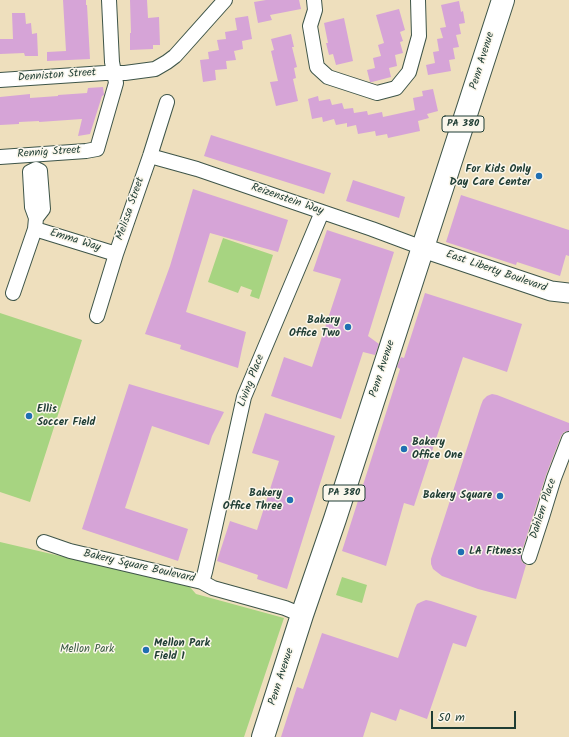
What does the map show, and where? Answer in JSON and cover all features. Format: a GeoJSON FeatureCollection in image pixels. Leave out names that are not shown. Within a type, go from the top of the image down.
{"type":"FeatureCollection","features":[{"type":"Feature","properties":{"kind":"main road","name":"Penn Avenue"},"geometry":{"type":"LineString","coordinates":[[263,737],[302,615],[335,519],[412,277],[423,248],[502,0]]}},
{"type":"Feature","properties":{"kind":"main road","name":"East Liberty Boulevard"},"geometry":{"type":"LineString","coordinates":[[423,248],[551,291],[569,293]]}},
{"type":"Feature","properties":{"kind":"street"},"geometry":{"type":"LineString","coordinates":[[109,0],[112,62],[114,73]]}},
{"type":"Feature","properties":{"kind":"street","name":"Denniston Street"},"geometry":{"type":"LineString","coordinates":[[0,80],[125,73],[155,69],[167,62],[182,48],[225,0]]}},
{"type":"Feature","properties":{"kind":"street"},"geometry":{"type":"LineString","coordinates":[[314,0],[315,10],[310,26],[318,67],[328,77],[377,93],[396,88],[410,72],[419,36],[418,0]]}},
{"type":"Feature","properties":{"kind":"street","name":"Rennig Street"},"geometry":{"type":"LineString","coordinates":[[0,157],[97,149],[116,83],[114,73]]}},
{"type":"Feature","properties":{"kind":"street","name":"Melissa Street"},"geometry":{"type":"LineString","coordinates":[[97,316],[116,254],[167,102]]}},
{"type":"Feature","properties":{"kind":"street","name":"Reizenstein Way"},"geometry":{"type":"LineString","coordinates":[[150,156],[198,169],[423,248]]}},
{"type":"Feature","properties":{"kind":"street","name":"Living Place"},"geometry":{"type":"LineString","coordinates":[[202,582],[244,397],[322,212]]}},
{"type":"Feature","properties":{"kind":"street","name":"Emma Way"},"geometry":{"type":"LineString","coordinates":[[14,293],[36,224],[116,254]]}},
{"type":"Feature","properties":{"kind":"street","name":"Dahlem Place"},"geometry":{"type":"LineString","coordinates":[[529,557],[554,478],[569,439]]}},
{"type":"Feature","properties":{"kind":"street","name":"Bakery Square Boulevard"},"geometry":{"type":"LineString","coordinates":[[44,542],[70,551],[202,582],[213,588],[285,608],[302,615]]}},
{"type":"Feature","properties":{"kind":"green space"},"geometry":{"type":"Polygon","coordinates":[[[223,238],[273,255],[259,299],[250,296],[252,290],[241,286],[238,293],[208,282],[223,238]]]}},
{"type":"Feature","properties":{"kind":"green space","name":"Ellis Soccer Field"},"geometry":{"type":"Polygon","coordinates":[[[0,313],[82,340],[30,502],[0,492],[0,313]]]}},
{"type":"Feature","properties":{"kind":"green space","name":"Mellon Park"},"geometry":{"type":"Polygon","coordinates":[[[0,542],[189,586],[196,594],[284,618],[244,737],[0,737],[0,542]]]}},
{"type":"Feature","properties":{"kind":"green space"},"geometry":{"type":"Polygon","coordinates":[[[342,577],[367,585],[362,603],[336,595],[342,577]]]}},
{"type":"Feature","properties":{"kind":"building"},"geometry":{"type":"Polygon","coordinates":[[[63,0],[86,0],[90,59],[47,61],[47,52],[66,51],[63,0]]]}},
{"type":"Feature","properties":{"kind":"building"},"geometry":{"type":"Polygon","coordinates":[[[130,0],[147,0],[148,18],[159,17],[160,45],[153,45],[153,49],[130,50],[130,0]]]}},
{"type":"Feature","properties":{"kind":"building"},"geometry":{"type":"Polygon","coordinates":[[[266,0],[299,0],[301,9],[270,15],[272,20],[258,23],[254,2],[266,0]]]}},
{"type":"Feature","properties":{"kind":"building"},"geometry":{"type":"Polygon","coordinates":[[[459,1],[461,12],[463,11],[465,23],[459,24],[461,34],[456,35],[459,47],[453,48],[455,59],[449,60],[451,71],[428,75],[426,65],[435,63],[433,52],[439,51],[437,39],[443,38],[440,28],[446,27],[441,5],[459,1]]]}},
{"type":"Feature","properties":{"kind":"building"},"geometry":{"type":"Polygon","coordinates":[[[399,9],[405,30],[400,32],[403,41],[400,42],[403,53],[395,55],[397,66],[389,68],[391,77],[370,82],[367,70],[375,68],[373,58],[381,56],[378,45],[384,43],[376,15],[399,9]]]}},
{"type":"Feature","properties":{"kind":"building"},"geometry":{"type":"Polygon","coordinates":[[[12,13],[25,13],[26,24],[31,23],[32,34],[37,33],[38,56],[25,56],[24,53],[0,54],[0,39],[13,39],[12,13]]]}},
{"type":"Feature","properties":{"kind":"building"},"geometry":{"type":"Polygon","coordinates":[[[248,16],[252,39],[242,41],[243,49],[234,51],[236,60],[226,61],[227,69],[215,70],[216,80],[203,82],[200,60],[209,59],[208,52],[219,50],[217,40],[226,39],[225,32],[237,30],[235,18],[248,16]]]}},
{"type":"Feature","properties":{"kind":"building"},"geometry":{"type":"Polygon","coordinates":[[[344,18],[353,61],[336,65],[333,54],[329,55],[324,23],[344,18]]]}},
{"type":"Feature","properties":{"kind":"building"},"geometry":{"type":"Polygon","coordinates":[[[291,34],[294,47],[292,47],[297,67],[294,68],[296,78],[293,79],[298,101],[276,106],[270,82],[278,81],[271,51],[274,50],[271,39],[291,34]]]}},
{"type":"Feature","properties":{"kind":"building"},"geometry":{"type":"Polygon","coordinates":[[[103,87],[104,95],[102,96],[90,134],[78,136],[82,119],[19,122],[19,124],[0,125],[0,97],[30,94],[30,98],[58,96],[87,93],[88,88],[103,87]]]}},
{"type":"Feature","properties":{"kind":"building"},"geometry":{"type":"Polygon","coordinates":[[[433,89],[438,111],[427,114],[429,118],[418,121],[420,131],[388,138],[387,134],[376,136],[375,131],[358,134],[356,125],[347,127],[347,123],[336,125],[334,119],[323,122],[322,117],[312,119],[308,99],[318,96],[319,101],[330,99],[332,105],[342,103],[344,109],[353,108],[354,113],[367,111],[368,115],[382,112],[383,117],[415,110],[413,98],[423,96],[422,91],[433,89]]]}},
{"type":"Feature","properties":{"kind":"building"},"geometry":{"type":"Polygon","coordinates":[[[211,135],[331,173],[324,194],[204,156],[211,135]]]}},
{"type":"Feature","properties":{"kind":"building"},"geometry":{"type":"Polygon","coordinates":[[[353,180],[405,197],[399,218],[346,201],[353,180]]]}},
{"type":"Feature","properties":{"kind":"building"},"geometry":{"type":"Polygon","coordinates":[[[193,189],[288,220],[278,252],[210,233],[186,312],[246,332],[238,368],[180,349],[181,345],[145,334],[170,266],[193,189]]]}},
{"type":"Feature","properties":{"kind":"building"},"geometry":{"type":"Polygon","coordinates":[[[461,195],[569,230],[569,256],[566,255],[560,276],[517,262],[516,265],[446,242],[461,195]]]}},
{"type":"Feature","properties":{"kind":"building","name":"Bakery Office Two"},"geometry":{"type":"Polygon","coordinates":[[[327,230],[394,252],[368,336],[379,344],[375,355],[363,352],[341,419],[271,396],[284,357],[312,367],[341,279],[313,271],[327,230]]]}},
{"type":"Feature","properties":{"kind":"building","name":"Bakery Office One"},"geometry":{"type":"Polygon","coordinates":[[[425,293],[522,324],[507,372],[463,357],[414,506],[404,503],[386,566],[342,551],[400,369],[397,367],[401,357],[404,358],[425,293]]]}},
{"type":"Feature","properties":{"kind":"building"},"geometry":{"type":"Polygon","coordinates":[[[129,384],[224,412],[209,445],[152,426],[125,508],[188,529],[178,561],[82,529],[129,384]]]}},
{"type":"Feature","properties":{"kind":"building","name":"Bakery Square"},"geometry":{"type":"Polygon","coordinates":[[[492,394],[569,423],[569,431],[564,432],[561,436],[546,475],[521,554],[522,562],[526,565],[516,599],[478,589],[442,576],[433,569],[431,564],[431,559],[481,405],[487,396],[492,394]]]}},
{"type":"Feature","properties":{"kind":"building","name":"Bakery Office Three"},"geometry":{"type":"Polygon","coordinates":[[[265,413],[335,436],[287,589],[257,579],[258,575],[217,561],[230,521],[257,530],[279,461],[252,453],[265,413]]]}},
{"type":"Feature","properties":{"kind":"building"},"geometry":{"type":"Polygon","coordinates":[[[426,600],[477,616],[466,647],[453,643],[427,719],[400,709],[396,721],[371,712],[363,737],[281,737],[297,687],[303,689],[322,633],[398,658],[415,608],[417,604],[426,600]]]}},
{"type":"Feature","properties":{"kind":"place","name":"For Kids Only Day Care Center"},"geometry":{"type":"Point","coordinates":[539,176]}},
{"type":"Feature","properties":{"kind":"place","name":"Bakery Office Two"},"geometry":{"type":"Point","coordinates":[348,327]}},
{"type":"Feature","properties":{"kind":"place","name":"Ellis Soccer Field"},"geometry":{"type":"Point","coordinates":[29,416]}},
{"type":"Feature","properties":{"kind":"place","name":"Bakery Office One"},"geometry":{"type":"Point","coordinates":[404,449]}},
{"type":"Feature","properties":{"kind":"place","name":"Bakery Square"},"geometry":{"type":"Point","coordinates":[500,496]}},
{"type":"Feature","properties":{"kind":"place","name":"Bakery Office Three"},"geometry":{"type":"Point","coordinates":[290,500]}},
{"type":"Feature","properties":{"kind":"place","name":"LA Fitness"},"geometry":{"type":"Point","coordinates":[461,552]}},
{"type":"Feature","properties":{"kind":"place","name":"Mellon Park Field 1"},"geometry":{"type":"Point","coordinates":[146,650]}}]}
